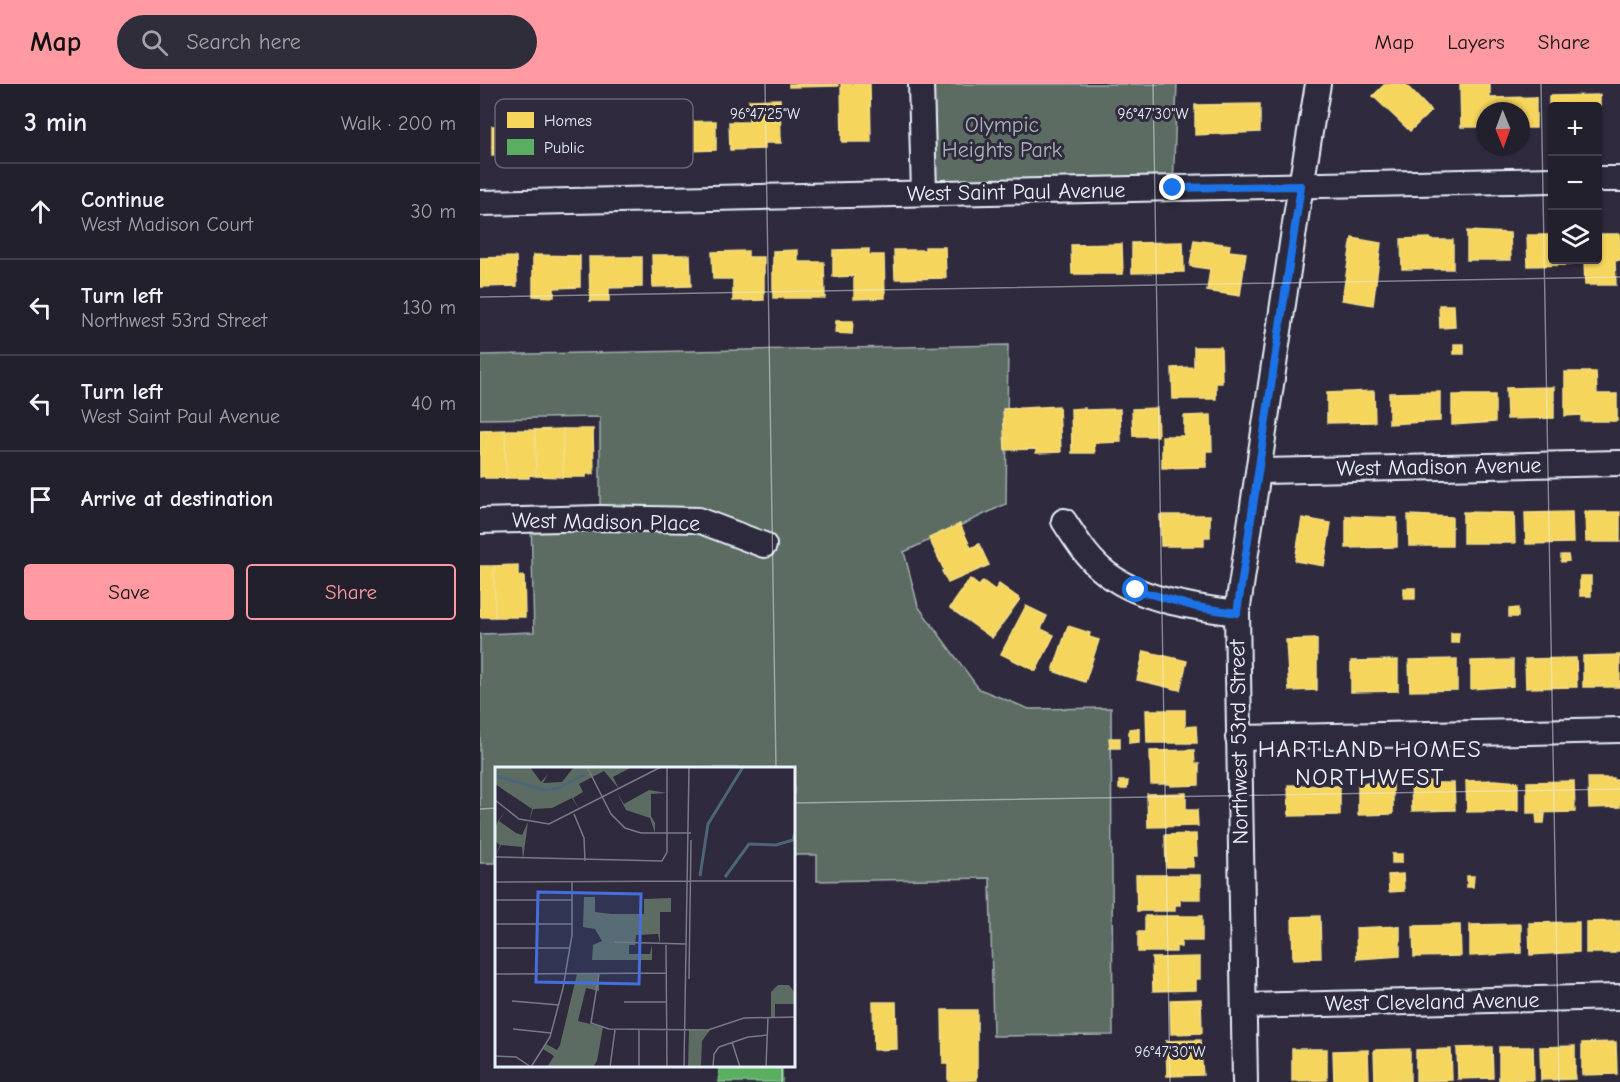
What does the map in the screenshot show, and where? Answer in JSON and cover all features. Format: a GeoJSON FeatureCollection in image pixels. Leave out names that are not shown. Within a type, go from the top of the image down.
{"type":"FeatureCollection","features":[{"type":"Feature","properties":{"kind":"street"},"geometry":{"type":"LineString","coordinates":[[921,84],[924,194]]}},
{"type":"Feature","properties":{"kind":"street","name":"Northwest 53rd Street"},"geometry":{"type":"LineString","coordinates":[[1245,1082],[1237,613],[1318,84]]}},
{"type":"Feature","properties":{"kind":"street"},"geometry":{"type":"LineString","coordinates":[[1602,179],[1620,178]]}},
{"type":"Feature","properties":{"kind":"street","name":"West Saint Paul Avenue"},"geometry":{"type":"LineString","coordinates":[[480,203],[1548,180]]}},
{"type":"Feature","properties":{"kind":"street","name":"West Madison Avenue"},"geometry":{"type":"LineString","coordinates":[[1259,471],[1620,463]]}},
{"type":"Feature","properties":{"kind":"street","name":"West Madison Place"},"geometry":{"type":"LineString","coordinates":[[480,521],[600,518],[698,520],[764,545]]}},
{"type":"Feature","properties":{"kind":"street"},"geometry":{"type":"LineString","coordinates":[[1064,521],[1087,556],[1117,580],[1160,598],[1196,607],[1237,613]]}},
{"type":"Feature","properties":{"kind":"street"},"geometry":{"type":"LineString","coordinates":[[1238,738],[1620,730]]}},
{"type":"Feature","properties":{"kind":"street","name":"West Cleveland Avenue"},"geometry":{"type":"LineString","coordinates":[[1244,1006],[1620,997]]}},
{"type":"Feature","properties":{"kind":"green space","name":"Olympic Heights Park"},"geometry":{"type":"Polygon","coordinates":[[[921,84],[1177,84],[1173,188],[924,193],[921,84]]]}},
{"type":"Feature","properties":{"kind":"green space"},"geometry":{"type":"Polygon","coordinates":[[[1008,345],[1006,504],[904,552],[918,606],[979,689],[1029,709],[1111,708],[1113,1035],[993,1036],[990,878],[817,881],[817,855],[795,855],[795,767],[495,767],[495,863],[480,863],[480,634],[534,632],[531,520],[600,518],[600,417],[480,419],[480,355],[1008,345]]]}},
{"type":"Feature","properties":{"kind":"building: Homes"},"geometry":{"type":"Polygon","coordinates":[[[789,84],[838,84],[838,86],[789,87],[789,84]]]}},
{"type":"Feature","properties":{"kind":"building: Homes"},"geometry":{"type":"Polygon","coordinates":[[[841,84],[870,84],[871,142],[842,142],[841,84]]]}},
{"type":"Feature","properties":{"kind":"building: Homes"},"geometry":{"type":"Polygon","coordinates":[[[1385,84],[1405,84],[1431,111],[1410,131],[1373,96],[1385,84]]]}},
{"type":"Feature","properties":{"kind":"building: Homes"},"geometry":{"type":"Polygon","coordinates":[[[1460,84],[1490,84],[1490,98],[1536,97],[1536,128],[1530,128],[1530,102],[1476,102],[1476,127],[1461,127],[1460,84]]]}},
{"type":"Feature","properties":{"kind":"building: Homes"},"geometry":{"type":"Polygon","coordinates":[[[1600,95],[1600,102],[1549,102],[1549,96],[1600,95]]]}},
{"type":"Feature","properties":{"kind":"building: Homes"},"geometry":{"type":"Polygon","coordinates":[[[780,99],[781,143],[765,143],[765,149],[730,150],[729,122],[749,122],[749,100],[780,99]]]}},
{"type":"Feature","properties":{"kind":"building: Homes"},"geometry":{"type":"Polygon","coordinates":[[[1260,104],[1260,132],[1195,135],[1195,105],[1260,104]]]}},
{"type":"Feature","properties":{"kind":"building: Homes"},"geometry":{"type":"Polygon","coordinates":[[[716,121],[716,150],[693,151],[693,122],[716,121]]]}},
{"type":"Feature","properties":{"kind":"building: Homes"},"geometry":{"type":"Polygon","coordinates":[[[492,126],[495,126],[495,155],[492,155],[492,126]]]}},
{"type":"Feature","properties":{"kind":"building: Homes"},"geometry":{"type":"Polygon","coordinates":[[[1467,231],[1510,233],[1511,260],[1467,260],[1467,231]]]}},
{"type":"Feature","properties":{"kind":"building: Homes"},"geometry":{"type":"Polygon","coordinates":[[[1602,234],[1620,234],[1620,260],[1615,261],[1616,285],[1585,285],[1584,264],[1602,264],[1602,234]]]}},
{"type":"Feature","properties":{"kind":"building: Homes"},"geometry":{"type":"Polygon","coordinates":[[[1527,235],[1548,235],[1548,264],[1571,264],[1571,265],[1528,266],[1527,235]]]}},
{"type":"Feature","properties":{"kind":"building: Homes"},"geometry":{"type":"Polygon","coordinates":[[[1352,238],[1381,243],[1373,305],[1342,300],[1352,238]]]}},
{"type":"Feature","properties":{"kind":"building: Homes"},"geometry":{"type":"Polygon","coordinates":[[[1430,238],[1430,240],[1453,240],[1453,269],[1402,269],[1401,239],[1430,238]]]}},
{"type":"Feature","properties":{"kind":"building: Homes"},"geometry":{"type":"Polygon","coordinates":[[[1194,240],[1230,245],[1229,251],[1246,253],[1240,296],[1207,291],[1210,269],[1190,266],[1194,240]]]}},
{"type":"Feature","properties":{"kind":"building: Homes"},"geometry":{"type":"Polygon","coordinates":[[[1183,242],[1184,272],[1132,273],[1132,243],[1183,242]]]}},
{"type":"Feature","properties":{"kind":"building: Homes"},"geometry":{"type":"Polygon","coordinates":[[[1122,244],[1123,274],[1072,274],[1071,245],[1122,244]]]}},
{"type":"Feature","properties":{"kind":"building: Homes"},"geometry":{"type":"Polygon","coordinates":[[[925,247],[945,247],[946,278],[895,279],[894,250],[925,250],[925,247]]]}},
{"type":"Feature","properties":{"kind":"building: Homes"},"geometry":{"type":"Polygon","coordinates":[[[869,249],[869,255],[884,255],[885,298],[854,299],[854,276],[833,277],[833,250],[869,249]]]}},
{"type":"Feature","properties":{"kind":"building: Homes"},"geometry":{"type":"Polygon","coordinates":[[[798,250],[798,262],[824,262],[825,298],[773,298],[773,251],[798,250]]]}},
{"type":"Feature","properties":{"kind":"building: Homes"},"geometry":{"type":"Polygon","coordinates":[[[748,251],[748,257],[764,257],[764,300],[733,301],[733,279],[713,279],[712,252],[748,251]]]}},
{"type":"Feature","properties":{"kind":"building: Homes"},"geometry":{"type":"Polygon","coordinates":[[[533,255],[580,256],[580,287],[554,288],[554,297],[533,296],[533,255]]]}},
{"type":"Feature","properties":{"kind":"building: Homes"},"geometry":{"type":"Polygon","coordinates":[[[652,255],[690,255],[691,286],[653,287],[652,255]]]}},
{"type":"Feature","properties":{"kind":"building: Homes"},"geometry":{"type":"Polygon","coordinates":[[[516,257],[517,286],[480,287],[480,258],[516,257]]]}},
{"type":"Feature","properties":{"kind":"building: Homes"},"geometry":{"type":"Polygon","coordinates":[[[589,257],[642,257],[642,287],[609,288],[609,301],[590,301],[589,257]]]}},
{"type":"Feature","properties":{"kind":"building: Homes"},"geometry":{"type":"Polygon","coordinates":[[[1439,305],[1454,305],[1455,327],[1440,328],[1439,305]]]}},
{"type":"Feature","properties":{"kind":"building: Homes"},"geometry":{"type":"Polygon","coordinates":[[[836,321],[853,321],[852,334],[835,333],[836,321]]]}},
{"type":"Feature","properties":{"kind":"building: Homes"},"geometry":{"type":"Polygon","coordinates":[[[1454,344],[1464,344],[1464,354],[1454,354],[1454,344]]]}},
{"type":"Feature","properties":{"kind":"building: Homes"},"geometry":{"type":"Polygon","coordinates":[[[1194,347],[1221,347],[1222,383],[1216,383],[1216,399],[1173,399],[1172,368],[1194,367],[1194,347]]]}},
{"type":"Feature","properties":{"kind":"building: Homes"},"geometry":{"type":"Polygon","coordinates":[[[1565,372],[1596,372],[1597,394],[1617,394],[1617,421],[1581,421],[1581,415],[1565,416],[1565,372]]]}},
{"type":"Feature","properties":{"kind":"building: Homes"},"geometry":{"type":"Polygon","coordinates":[[[1554,387],[1554,418],[1507,419],[1506,388],[1554,387]]]}},
{"type":"Feature","properties":{"kind":"building: Homes"},"geometry":{"type":"Polygon","coordinates":[[[1374,391],[1375,422],[1327,423],[1327,393],[1374,391]]]}},
{"type":"Feature","properties":{"kind":"building: Homes"},"geometry":{"type":"Polygon","coordinates":[[[1440,392],[1440,421],[1389,424],[1389,393],[1440,392]]]}},
{"type":"Feature","properties":{"kind":"building: Homes"},"geometry":{"type":"Polygon","coordinates":[[[1452,395],[1495,395],[1495,422],[1452,425],[1452,395]]]}},
{"type":"Feature","properties":{"kind":"building: Homes"},"geometry":{"type":"Polygon","coordinates":[[[1059,406],[1061,452],[1036,453],[1036,449],[1005,450],[1003,409],[1059,406]]]}},
{"type":"Feature","properties":{"kind":"building: Homes"},"geometry":{"type":"Polygon","coordinates":[[[1085,408],[1085,410],[1120,409],[1121,442],[1094,443],[1095,453],[1072,453],[1071,409],[1085,408]]]}},
{"type":"Feature","properties":{"kind":"building: Homes"},"geometry":{"type":"Polygon","coordinates":[[[1157,408],[1158,436],[1133,436],[1132,409],[1157,408]]]}},
{"type":"Feature","properties":{"kind":"building: Homes"},"geometry":{"type":"Polygon","coordinates":[[[1211,415],[1212,451],[1206,451],[1206,467],[1162,468],[1162,436],[1184,436],[1184,416],[1211,415]]]}},
{"type":"Feature","properties":{"kind":"building: Homes"},"geometry":{"type":"Polygon","coordinates":[[[563,429],[563,477],[536,476],[535,430],[563,429]]]}},
{"type":"Feature","properties":{"kind":"building: Homes"},"geometry":{"type":"Polygon","coordinates":[[[563,429],[593,429],[594,474],[586,474],[586,477],[563,477],[563,429]]]}},
{"type":"Feature","properties":{"kind":"building: Homes"},"geometry":{"type":"Polygon","coordinates":[[[505,430],[506,478],[480,477],[480,431],[505,430]]]}},
{"type":"Feature","properties":{"kind":"building: Homes"},"geometry":{"type":"Polygon","coordinates":[[[505,430],[535,430],[536,476],[506,478],[505,430]]]}},
{"type":"Feature","properties":{"kind":"building: Homes"},"geometry":{"type":"Polygon","coordinates":[[[1463,512],[1514,513],[1515,543],[1463,543],[1463,512]]]}},
{"type":"Feature","properties":{"kind":"building: Homes"},"geometry":{"type":"Polygon","coordinates":[[[1572,512],[1573,543],[1526,544],[1525,513],[1572,512]]]}},
{"type":"Feature","properties":{"kind":"building: Homes"},"geometry":{"type":"Polygon","coordinates":[[[1585,512],[1620,512],[1620,542],[1586,542],[1585,512]]]}},
{"type":"Feature","properties":{"kind":"building: Homes"},"geometry":{"type":"Polygon","coordinates":[[[1160,515],[1210,515],[1210,537],[1204,537],[1204,546],[1161,546],[1160,515]]]}},
{"type":"Feature","properties":{"kind":"building: Homes"},"geometry":{"type":"Polygon","coordinates":[[[1408,515],[1452,517],[1452,546],[1409,546],[1408,515]]]}},
{"type":"Feature","properties":{"kind":"building: Homes"},"geometry":{"type":"Polygon","coordinates":[[[1346,516],[1397,518],[1397,547],[1346,548],[1346,516]]]}},
{"type":"Feature","properties":{"kind":"building: Homes"},"geometry":{"type":"Polygon","coordinates":[[[1302,518],[1331,523],[1324,566],[1295,561],[1302,518]]]}},
{"type":"Feature","properties":{"kind":"building: Homes"},"geometry":{"type":"Polygon","coordinates":[[[960,524],[971,548],[979,544],[989,565],[948,583],[929,538],[960,524]]]}},
{"type":"Feature","properties":{"kind":"building: Homes"},"geometry":{"type":"Polygon","coordinates":[[[1561,555],[1568,555],[1569,561],[1561,562],[1561,555]]]}},
{"type":"Feature","properties":{"kind":"building: Homes"},"geometry":{"type":"Polygon","coordinates":[[[518,565],[518,576],[524,576],[525,617],[495,617],[494,566],[518,565]]]}},
{"type":"Feature","properties":{"kind":"building: Homes"},"geometry":{"type":"Polygon","coordinates":[[[480,566],[494,566],[495,617],[480,617],[480,566]]]}},
{"type":"Feature","properties":{"kind":"building: Homes"},"geometry":{"type":"Polygon","coordinates":[[[1580,576],[1591,576],[1591,596],[1580,596],[1580,576]]]}},
{"type":"Feature","properties":{"kind":"building: Homes"},"geometry":{"type":"Polygon","coordinates":[[[970,579],[979,586],[983,581],[995,590],[999,584],[1020,599],[992,638],[950,608],[970,579]]]}},
{"type":"Feature","properties":{"kind":"building: Homes"},"geometry":{"type":"Polygon","coordinates":[[[1404,588],[1415,588],[1415,599],[1404,599],[1404,588]]]}},
{"type":"Feature","properties":{"kind":"building: Homes"},"geometry":{"type":"Polygon","coordinates":[[[1026,606],[1047,616],[1041,629],[1054,635],[1036,671],[1001,654],[1026,606]]]}},
{"type":"Feature","properties":{"kind":"building: Homes"},"geometry":{"type":"Polygon","coordinates":[[[1518,608],[1518,617],[1509,617],[1509,609],[1518,608]]]}},
{"type":"Feature","properties":{"kind":"building: Homes"},"geometry":{"type":"Polygon","coordinates":[[[1068,626],[1090,633],[1089,637],[1099,640],[1085,682],[1053,671],[1068,626]]]}},
{"type":"Feature","properties":{"kind":"building: Homes"},"geometry":{"type":"Polygon","coordinates":[[[1451,633],[1459,633],[1458,643],[1451,643],[1451,633]]]}},
{"type":"Feature","properties":{"kind":"building: Homes"},"geometry":{"type":"Polygon","coordinates":[[[1317,639],[1317,690],[1289,691],[1286,640],[1317,639]]]}},
{"type":"Feature","properties":{"kind":"building: Homes"},"geometry":{"type":"Polygon","coordinates":[[[1144,651],[1187,661],[1180,690],[1137,680],[1144,651]]]}},
{"type":"Feature","properties":{"kind":"building: Homes"},"geometry":{"type":"Polygon","coordinates":[[[1620,655],[1620,687],[1583,687],[1583,656],[1620,655]]]}},
{"type":"Feature","properties":{"kind":"building: Homes"},"geometry":{"type":"Polygon","coordinates":[[[1576,658],[1577,687],[1526,688],[1525,659],[1576,658]]]}},
{"type":"Feature","properties":{"kind":"building: Homes"},"geometry":{"type":"Polygon","coordinates":[[[1457,659],[1457,690],[1410,691],[1409,660],[1457,659]]]}},
{"type":"Feature","properties":{"kind":"building: Homes"},"geometry":{"type":"Polygon","coordinates":[[[1398,660],[1398,691],[1351,692],[1351,661],[1398,660]]]}},
{"type":"Feature","properties":{"kind":"building: Homes"},"geometry":{"type":"Polygon","coordinates":[[[1513,660],[1513,686],[1471,689],[1471,661],[1513,660]]]}},
{"type":"Feature","properties":{"kind":"building: Homes"},"geometry":{"type":"Polygon","coordinates":[[[1146,710],[1185,710],[1185,727],[1196,726],[1197,743],[1147,743],[1146,710]]]}},
{"type":"Feature","properties":{"kind":"building: Homes"},"geometry":{"type":"Polygon","coordinates":[[[1139,728],[1139,742],[1129,743],[1129,729],[1139,728]]]}},
{"type":"Feature","properties":{"kind":"building: Homes"},"geometry":{"type":"Polygon","coordinates":[[[1109,738],[1120,738],[1120,748],[1110,748],[1109,738]]]}},
{"type":"Feature","properties":{"kind":"building: Homes"},"geometry":{"type":"Polygon","coordinates":[[[1194,750],[1195,764],[1199,764],[1199,785],[1151,784],[1150,751],[1194,750]]]}},
{"type":"Feature","properties":{"kind":"building: Homes"},"geometry":{"type":"Polygon","coordinates":[[[1588,778],[1620,780],[1620,807],[1589,808],[1588,778]]]}},
{"type":"Feature","properties":{"kind":"building: Homes"},"geometry":{"type":"Polygon","coordinates":[[[1119,781],[1128,781],[1127,789],[1119,789],[1119,781]]]}},
{"type":"Feature","properties":{"kind":"building: Homes"},"geometry":{"type":"Polygon","coordinates":[[[1436,781],[1436,783],[1454,783],[1455,810],[1412,811],[1411,782],[1436,781]]]}},
{"type":"Feature","properties":{"kind":"building: Homes"},"geometry":{"type":"Polygon","coordinates":[[[1466,781],[1518,782],[1518,811],[1467,812],[1466,781]]]}},
{"type":"Feature","properties":{"kind":"building: Homes"},"geometry":{"type":"Polygon","coordinates":[[[1574,781],[1575,812],[1527,813],[1527,782],[1574,781]]]}},
{"type":"Feature","properties":{"kind":"building: Homes"},"geometry":{"type":"Polygon","coordinates":[[[1358,783],[1393,783],[1393,814],[1358,815],[1358,783]]]}},
{"type":"Feature","properties":{"kind":"building: Homes"},"geometry":{"type":"Polygon","coordinates":[[[1288,785],[1340,786],[1340,815],[1289,816],[1288,785]]]}},
{"type":"Feature","properties":{"kind":"building: Homes"},"geometry":{"type":"Polygon","coordinates":[[[1186,793],[1186,810],[1197,810],[1198,826],[1148,827],[1147,794],[1186,793]]]}},
{"type":"Feature","properties":{"kind":"building: Homes"},"geometry":{"type":"Polygon","coordinates":[[[1536,814],[1545,814],[1544,823],[1537,823],[1536,814]]]}},
{"type":"Feature","properties":{"kind":"building: Homes"},"geometry":{"type":"Polygon","coordinates":[[[1196,834],[1197,856],[1193,856],[1193,867],[1166,867],[1165,835],[1196,834]]]}},
{"type":"Feature","properties":{"kind":"building: Homes"},"geometry":{"type":"Polygon","coordinates":[[[1392,854],[1402,854],[1402,863],[1392,863],[1392,854]]]}},
{"type":"Feature","properties":{"kind":"building: Homes"},"geometry":{"type":"Polygon","coordinates":[[[1403,874],[1404,891],[1389,892],[1388,875],[1403,874]]]}},
{"type":"Feature","properties":{"kind":"building: Homes"},"geometry":{"type":"Polygon","coordinates":[[[1136,875],[1201,875],[1201,899],[1180,899],[1180,905],[1175,905],[1175,911],[1137,911],[1136,875]]]}},
{"type":"Feature","properties":{"kind":"building: Homes"},"geometry":{"type":"Polygon","coordinates":[[[1467,876],[1474,876],[1473,887],[1467,887],[1467,876]]]}},
{"type":"Feature","properties":{"kind":"building: Homes"},"geometry":{"type":"Polygon","coordinates":[[[1145,916],[1202,916],[1202,941],[1181,941],[1181,947],[1176,946],[1176,952],[1138,952],[1138,932],[1145,932],[1145,916]]]}},
{"type":"Feature","properties":{"kind":"building: Homes"},"geometry":{"type":"Polygon","coordinates":[[[1320,916],[1321,958],[1293,959],[1292,917],[1320,916]]]}},
{"type":"Feature","properties":{"kind":"building: Homes"},"geometry":{"type":"Polygon","coordinates":[[[1620,921],[1620,951],[1586,953],[1586,922],[1620,921]]]}},
{"type":"Feature","properties":{"kind":"building: Homes"},"geometry":{"type":"Polygon","coordinates":[[[1579,922],[1579,952],[1530,955],[1529,923],[1579,922]]]}},
{"type":"Feature","properties":{"kind":"building: Homes"},"geometry":{"type":"Polygon","coordinates":[[[1521,924],[1521,953],[1470,956],[1470,925],[1521,924]]]}},
{"type":"Feature","properties":{"kind":"building: Homes"},"geometry":{"type":"Polygon","coordinates":[[[1460,925],[1461,956],[1414,957],[1413,926],[1460,925]]]}},
{"type":"Feature","properties":{"kind":"building: Homes"},"geometry":{"type":"Polygon","coordinates":[[[1400,926],[1400,956],[1357,959],[1356,928],[1400,926]]]}},
{"type":"Feature","properties":{"kind":"building: Homes"},"geometry":{"type":"Polygon","coordinates":[[[1200,957],[1200,979],[1196,979],[1196,990],[1153,991],[1152,958],[1200,957]]]}},
{"type":"Feature","properties":{"kind":"building: Homes"},"geometry":{"type":"Polygon","coordinates":[[[1201,999],[1202,1033],[1171,1034],[1170,1000],[1201,999]]]}},
{"type":"Feature","properties":{"kind":"building: Homes"},"geometry":{"type":"Polygon","coordinates":[[[873,1002],[896,1002],[897,1049],[874,1050],[873,1002]]]}},
{"type":"Feature","properties":{"kind":"building: Homes"},"geometry":{"type":"Polygon","coordinates":[[[942,1010],[977,1010],[977,1080],[948,1081],[948,1064],[943,1064],[942,1010]]]}},
{"type":"Feature","properties":{"kind":"building: Homes"},"geometry":{"type":"Polygon","coordinates":[[[1200,1040],[1203,1075],[1167,1076],[1166,1041],[1200,1040]]]}},
{"type":"Feature","properties":{"kind":"building: Homes"},"geometry":{"type":"Polygon","coordinates":[[[1616,1042],[1617,1074],[1582,1075],[1582,1043],[1616,1042]]]}},
{"type":"Feature","properties":{"kind":"building: Homes"},"geometry":{"type":"Polygon","coordinates":[[[1575,1046],[1575,1079],[1541,1080],[1540,1047],[1575,1046]]]}},
{"type":"Feature","properties":{"kind":"building: Homes"},"geometry":{"type":"Polygon","coordinates":[[[1492,1047],[1493,1078],[1458,1079],[1457,1048],[1492,1047]]]}},
{"type":"Feature","properties":{"kind":"building: Homes"},"geometry":{"type":"Polygon","coordinates":[[[1499,1047],[1533,1047],[1534,1080],[1499,1080],[1499,1047]]]}},
{"type":"Feature","properties":{"kind":"building: Homes"},"geometry":{"type":"Polygon","coordinates":[[[1292,1049],[1327,1049],[1327,1080],[1292,1081],[1292,1049]]]}},
{"type":"Feature","properties":{"kind":"building: Homes"},"geometry":{"type":"Polygon","coordinates":[[[1410,1049],[1410,1081],[1375,1081],[1374,1050],[1410,1049]]]}},
{"type":"Feature","properties":{"kind":"building: Homes"},"geometry":{"type":"Polygon","coordinates":[[[1451,1049],[1452,1080],[1416,1081],[1416,1050],[1451,1049]]]}},
{"type":"Feature","properties":{"kind":"building: Homes"},"geometry":{"type":"Polygon","coordinates":[[[1368,1050],[1369,1082],[1334,1082],[1333,1051],[1368,1050]]]}},
{"type":"Feature","properties":{"kind":"building: Public"},"geometry":{"type":"Polygon","coordinates":[[[719,1067],[782,1067],[782,1082],[719,1082],[719,1067]]]}},
{"type":"Feature","properties":{"kind":"district","name":"HARTLAND HOMES NORTHWEST"},"geometry":{"type":"Point","coordinates":[1370,763]}},
{"type":"Feature","properties":{"kind":"route"},"geometry":{"type":"LineString","coordinates":[[1136,590],[1196,607],[1237,613],[1301,186],[1173,188]]}}]}
